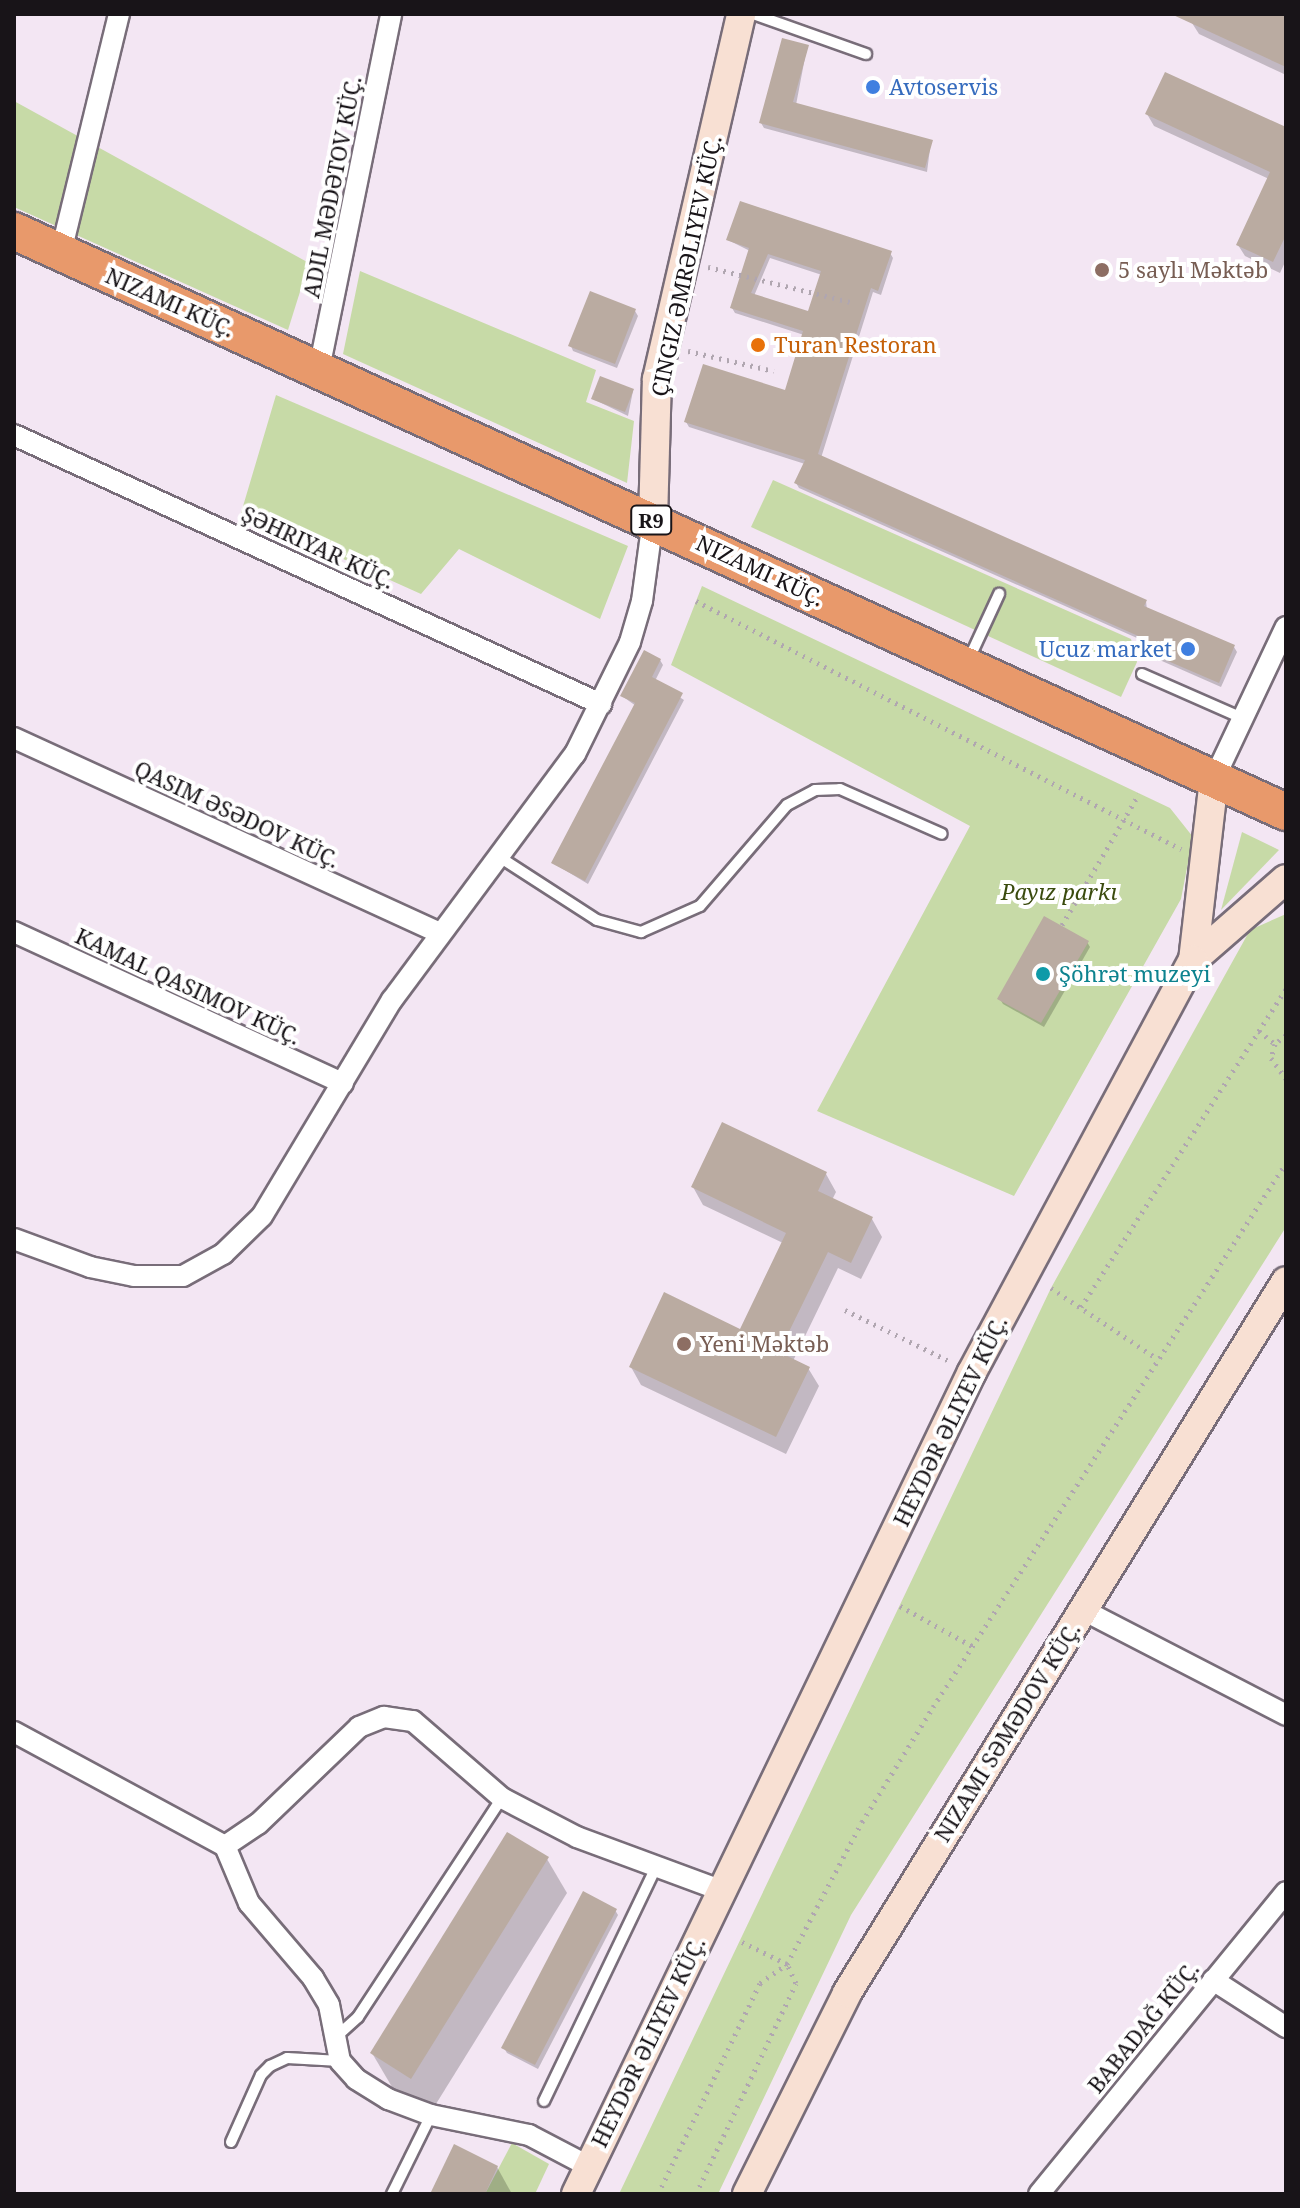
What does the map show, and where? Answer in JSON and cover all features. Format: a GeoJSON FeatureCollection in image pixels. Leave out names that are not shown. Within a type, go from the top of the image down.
{"type":"FeatureCollection","features":[{"type":"Feature","properties":{"kind":"highway","name":"NIZAMI KÜÇ."},"geometry":{"type":"LineString","coordinates":[[14,231],[653,520],[1286,812]]}},
{"type":"Feature","properties":{"kind":"main road","name":"ÇINGIZ ƏMRƏLIYEV KÜÇ."},"geometry":{"type":"LineString","coordinates":[[653,520],[654,413],[664,345],[741,14]]}},
{"type":"Feature","properties":{"kind":"main road"},"geometry":{"type":"LineString","coordinates":[[1193,960],[1214,779]]}},
{"type":"Feature","properties":{"kind":"main road"},"geometry":{"type":"LineString","coordinates":[[1193,960],[1286,879]]}},
{"type":"Feature","properties":{"kind":"main road","name":"HEYDƏR ƏLIYEV KÜÇ."},"geometry":{"type":"LineString","coordinates":[[576,2194],[972,1372],[1193,960]]}},
{"type":"Feature","properties":{"kind":"main road","name":"NIZAMI SƏMƏDOV KÜÇ."},"geometry":{"type":"LineString","coordinates":[[747,2194],[847,1993],[1286,1281]]}},
{"type":"Feature","properties":{"kind":"street"},"geometry":{"type":"LineString","coordinates":[[61,252],[119,14]]}},
{"type":"Feature","properties":{"kind":"street","name":"ADIL MƏDƏTOV KÜÇ."},"geometry":{"type":"LineString","coordinates":[[319,369],[391,14]]}},
{"type":"Feature","properties":{"kind":"street","name":"ŞƏHRIYAR KÜÇ."},"geometry":{"type":"LineString","coordinates":[[14,435],[601,704]]}},
{"type":"Feature","properties":{"kind":"street"},"geometry":{"type":"LineString","coordinates":[[14,1239],[90,1267],[134,1276],[183,1276],[223,1254],[262,1216],[439,933],[501,858],[567,767],[601,704],[642,601],[653,520]]}},
{"type":"Feature","properties":{"kind":"street"},"geometry":{"type":"LineString","coordinates":[[1214,779],[1286,627]]}},
{"type":"Feature","properties":{"kind":"street"},"geometry":{"type":"LineString","coordinates":[[14,738],[439,933]]}},
{"type":"Feature","properties":{"kind":"street"},"geometry":{"type":"LineString","coordinates":[[14,932],[343,1083]]}},
{"type":"Feature","properties":{"kind":"street"},"geometry":{"type":"LineString","coordinates":[[1083,1610],[1286,1715]]}},
{"type":"Feature","properties":{"kind":"street"},"geometry":{"type":"LineString","coordinates":[[225,1846],[258,1824],[359,1727],[384,1717],[413,1721],[502,1798],[577,1837],[655,1869],[720,1890]]}},
{"type":"Feature","properties":{"kind":"street"},"geometry":{"type":"LineString","coordinates":[[14,1732],[225,1846],[249,1903],[313,1978],[329,2005],[340,2061],[388,2099],[431,2115],[529,2135],[588,2166]]}},
{"type":"Feature","properties":{"kind":"street","name":"BABADAĞ KÜÇ."},"geometry":{"type":"LineString","coordinates":[[1039,2193],[1286,1892]]}},
{"type":"Feature","properties":{"kind":"street"},"geometry":{"type":"LineString","coordinates":[[1213,1980],[1286,2027]]}},
{"type":"Feature","properties":{"kind":"lane"},"geometry":{"type":"LineString","coordinates":[[753,14],[866,54]]}},
{"type":"Feature","properties":{"kind":"lane"},"geometry":{"type":"LineString","coordinates":[[966,665],[999,594]]}},
{"type":"Feature","properties":{"kind":"lane"},"geometry":{"type":"LineString","coordinates":[[1142,674],[1242,718]]}},
{"type":"Feature","properties":{"kind":"lane"},"geometry":{"type":"LineString","coordinates":[[501,858],[597,920],[641,932],[700,906],[787,805],[815,790],[840,789],[942,834]]}},
{"type":"Feature","properties":{"kind":"lane"},"geometry":{"type":"LineString","coordinates":[[337,2036],[358,2017],[502,1798]]}},
{"type":"Feature","properties":{"kind":"lane"},"geometry":{"type":"LineString","coordinates":[[544,2101],[655,1869]]}},
{"type":"Feature","properties":{"kind":"lane"},"geometry":{"type":"LineString","coordinates":[[231,2142],[261,2075],[270,2066],[287,2058],[340,2061]]}},
{"type":"Feature","properties":{"kind":"lane"},"geometry":{"type":"LineString","coordinates":[[392,2194],[431,2115]]}},
{"type":"Feature","properties":{"kind":"path"},"geometry":{"type":"LineString","coordinates":[[683,261],[850,302]]}},
{"type":"Feature","properties":{"kind":"path"},"geometry":{"type":"LineString","coordinates":[[664,345],[774,371]]}},
{"type":"Feature","properties":{"kind":"path"},"geometry":{"type":"LineString","coordinates":[[696,601],[1193,855]]}},
{"type":"Feature","properties":{"kind":"path"},"geometry":{"type":"LineString","coordinates":[[1062,925],[1139,794]]}},
{"type":"Feature","properties":{"kind":"path"},"geometry":{"type":"LineString","coordinates":[[1081,1307],[1286,989]]}},
{"type":"Feature","properties":{"kind":"path"},"geometry":{"type":"LineString","coordinates":[[1259,1031],[1275,1044]]}},
{"type":"Feature","properties":{"kind":"path"},"geometry":{"type":"LineString","coordinates":[[1286,1035],[1275,1044],[1271,1058],[1286,1079]]}},
{"type":"Feature","properties":{"kind":"path"},"geometry":{"type":"LineString","coordinates":[[658,2194],[760,1983],[787,1964],[862,1822],[1286,1163]]}},
{"type":"Feature","properties":{"kind":"path"},"geometry":{"type":"LineString","coordinates":[[1051,1288],[1158,1359]]}},
{"type":"Feature","properties":{"kind":"path"},"geometry":{"type":"LineString","coordinates":[[845,1310],[972,1372]]}},
{"type":"Feature","properties":{"kind":"path"},"geometry":{"type":"LineString","coordinates":[[900,1606],[974,1647]]}},
{"type":"Feature","properties":{"kind":"path"},"geometry":{"type":"LineString","coordinates":[[696,2194],[796,1983],[787,1964],[740,1941]]}},
{"type":"Feature","properties":{"kind":"green space"},"geometry":{"type":"Polygon","coordinates":[[[14,101],[309,263],[288,330],[14,207],[14,101]]]}},
{"type":"Feature","properties":{"kind":"green space"},"geometry":{"type":"Polygon","coordinates":[[[360,271],[596,370],[586,402],[634,421],[627,483],[343,354],[360,271]]]}},
{"type":"Feature","properties":{"kind":"green space"},"geometry":{"type":"Polygon","coordinates":[[[276,395],[628,546],[600,619],[459,549],[421,594],[241,513],[276,395]]]}},
{"type":"Feature","properties":{"kind":"green space"},"geometry":{"type":"Polygon","coordinates":[[[773,480],[1131,639],[1137,662],[1121,697],[751,527],[773,480]]]}},
{"type":"Feature","properties":{"kind":"green space","name":"Payız parkı"},"geometry":{"type":"Polygon","coordinates":[[[702,586],[1170,808],[1193,837],[1181,899],[1014,1196],[817,1111],[970,826],[671,665],[702,586]]]}},
{"type":"Feature","properties":{"kind":"green space"},"geometry":{"type":"Polygon","coordinates":[[[1242,832],[1279,850],[1221,910],[1242,832]]]}},
{"type":"Feature","properties":{"kind":"green space"},"geometry":{"type":"Polygon","coordinates":[[[1286,914],[1286,1227],[851,1915],[718,2194],[619,2194],[1051,1288],[1250,930],[1286,914]]]}},
{"type":"Feature","properties":{"kind":"green space"},"geometry":{"type":"Polygon","coordinates":[[[512,2143],[549,2164],[535,2194],[485,2194],[512,2143]]]}},
{"type":"Feature","properties":{"kind":"building"},"geometry":{"type":"Polygon","coordinates":[[[1171,14],[1286,14],[1286,67],[1171,14]]]}},
{"type":"Feature","properties":{"kind":"building"},"geometry":{"type":"Polygon","coordinates":[[[782,38],[809,45],[793,102],[933,140],[925,168],[759,123],[782,38]]]}},
{"type":"Feature","properties":{"kind":"building"},"geometry":{"type":"Polygon","coordinates":[[[1165,72],[1286,127],[1286,235],[1273,262],[1236,245],[1270,172],[1145,114],[1165,72]]]}},
{"type":"Feature","properties":{"kind":"building"},"geometry":{"type":"Polygon","coordinates":[[[740,201],[892,251],[878,291],[871,288],[818,454],[1147,600],[1144,606],[1235,645],[1219,683],[1140,649],[1145,639],[794,483],[805,460],[684,422],[703,364],[785,390],[803,331],[730,308],[749,248],[726,240],[740,201]],[[768,254],[751,293],[808,311],[821,271],[768,254]]]}},
{"type":"Feature","properties":{"kind":"building"},"geometry":{"type":"Polygon","coordinates":[[[590,291],[636,309],[615,364],[568,346],[590,291]]]}},
{"type":"Feature","properties":{"kind":"building"},"geometry":{"type":"Polygon","coordinates":[[[600,376],[634,389],[625,412],[591,399],[600,376]]]}},
{"type":"Feature","properties":{"kind":"building"},"geometry":{"type":"Polygon","coordinates":[[[644,650],[661,659],[652,677],[683,693],[585,881],[551,863],[635,703],[620,696],[644,650]]]}},
{"type":"Feature","properties":{"kind":"building"},"geometry":{"type":"Polygon","coordinates":[[[1044,916],[1089,941],[1041,1023],[997,999],[1044,916]]]}},
{"type":"Feature","properties":{"kind":"building"},"geometry":{"type":"Polygon","coordinates":[[[722,1122],[827,1172],[818,1191],[873,1217],[851,1263],[828,1252],[779,1352],[810,1367],[776,1437],[629,1367],[664,1292],[740,1329],[786,1233],[691,1187],[722,1122]]]}},
{"type":"Feature","properties":{"kind":"building"},"geometry":{"type":"Polygon","coordinates":[[[507,1832],[549,1857],[411,2079],[370,2053],[507,1832]]]}},
{"type":"Feature","properties":{"kind":"building"},"geometry":{"type":"Polygon","coordinates":[[[583,1891],[617,1909],[535,2065],[501,2048],[583,1891]]]}},
{"type":"Feature","properties":{"kind":"building"},"geometry":{"type":"Polygon","coordinates":[[[454,2144],[498,2166],[485,2194],[430,2194],[454,2144]]]}},
{"type":"Feature","properties":{"kind":"place","name":"Avtoservis"},"geometry":{"type":"Point","coordinates":[873,87]}},
{"type":"Feature","properties":{"kind":"place","name":"5 saylı Məktəb"},"geometry":{"type":"Point","coordinates":[1102,270]}},
{"type":"Feature","properties":{"kind":"place","name":"Turan Restoran"},"geometry":{"type":"Point","coordinates":[758,345]}},
{"type":"Feature","properties":{"kind":"place","name":"Ucuz market"},"geometry":{"type":"Point","coordinates":[1188,649]}},
{"type":"Feature","properties":{"kind":"place","name":"Şöhrət muzeyi"},"geometry":{"type":"Point","coordinates":[1043,974]}},
{"type":"Feature","properties":{"kind":"place","name":"Yeni Məktəb"},"geometry":{"type":"Point","coordinates":[684,1344]}}]}
